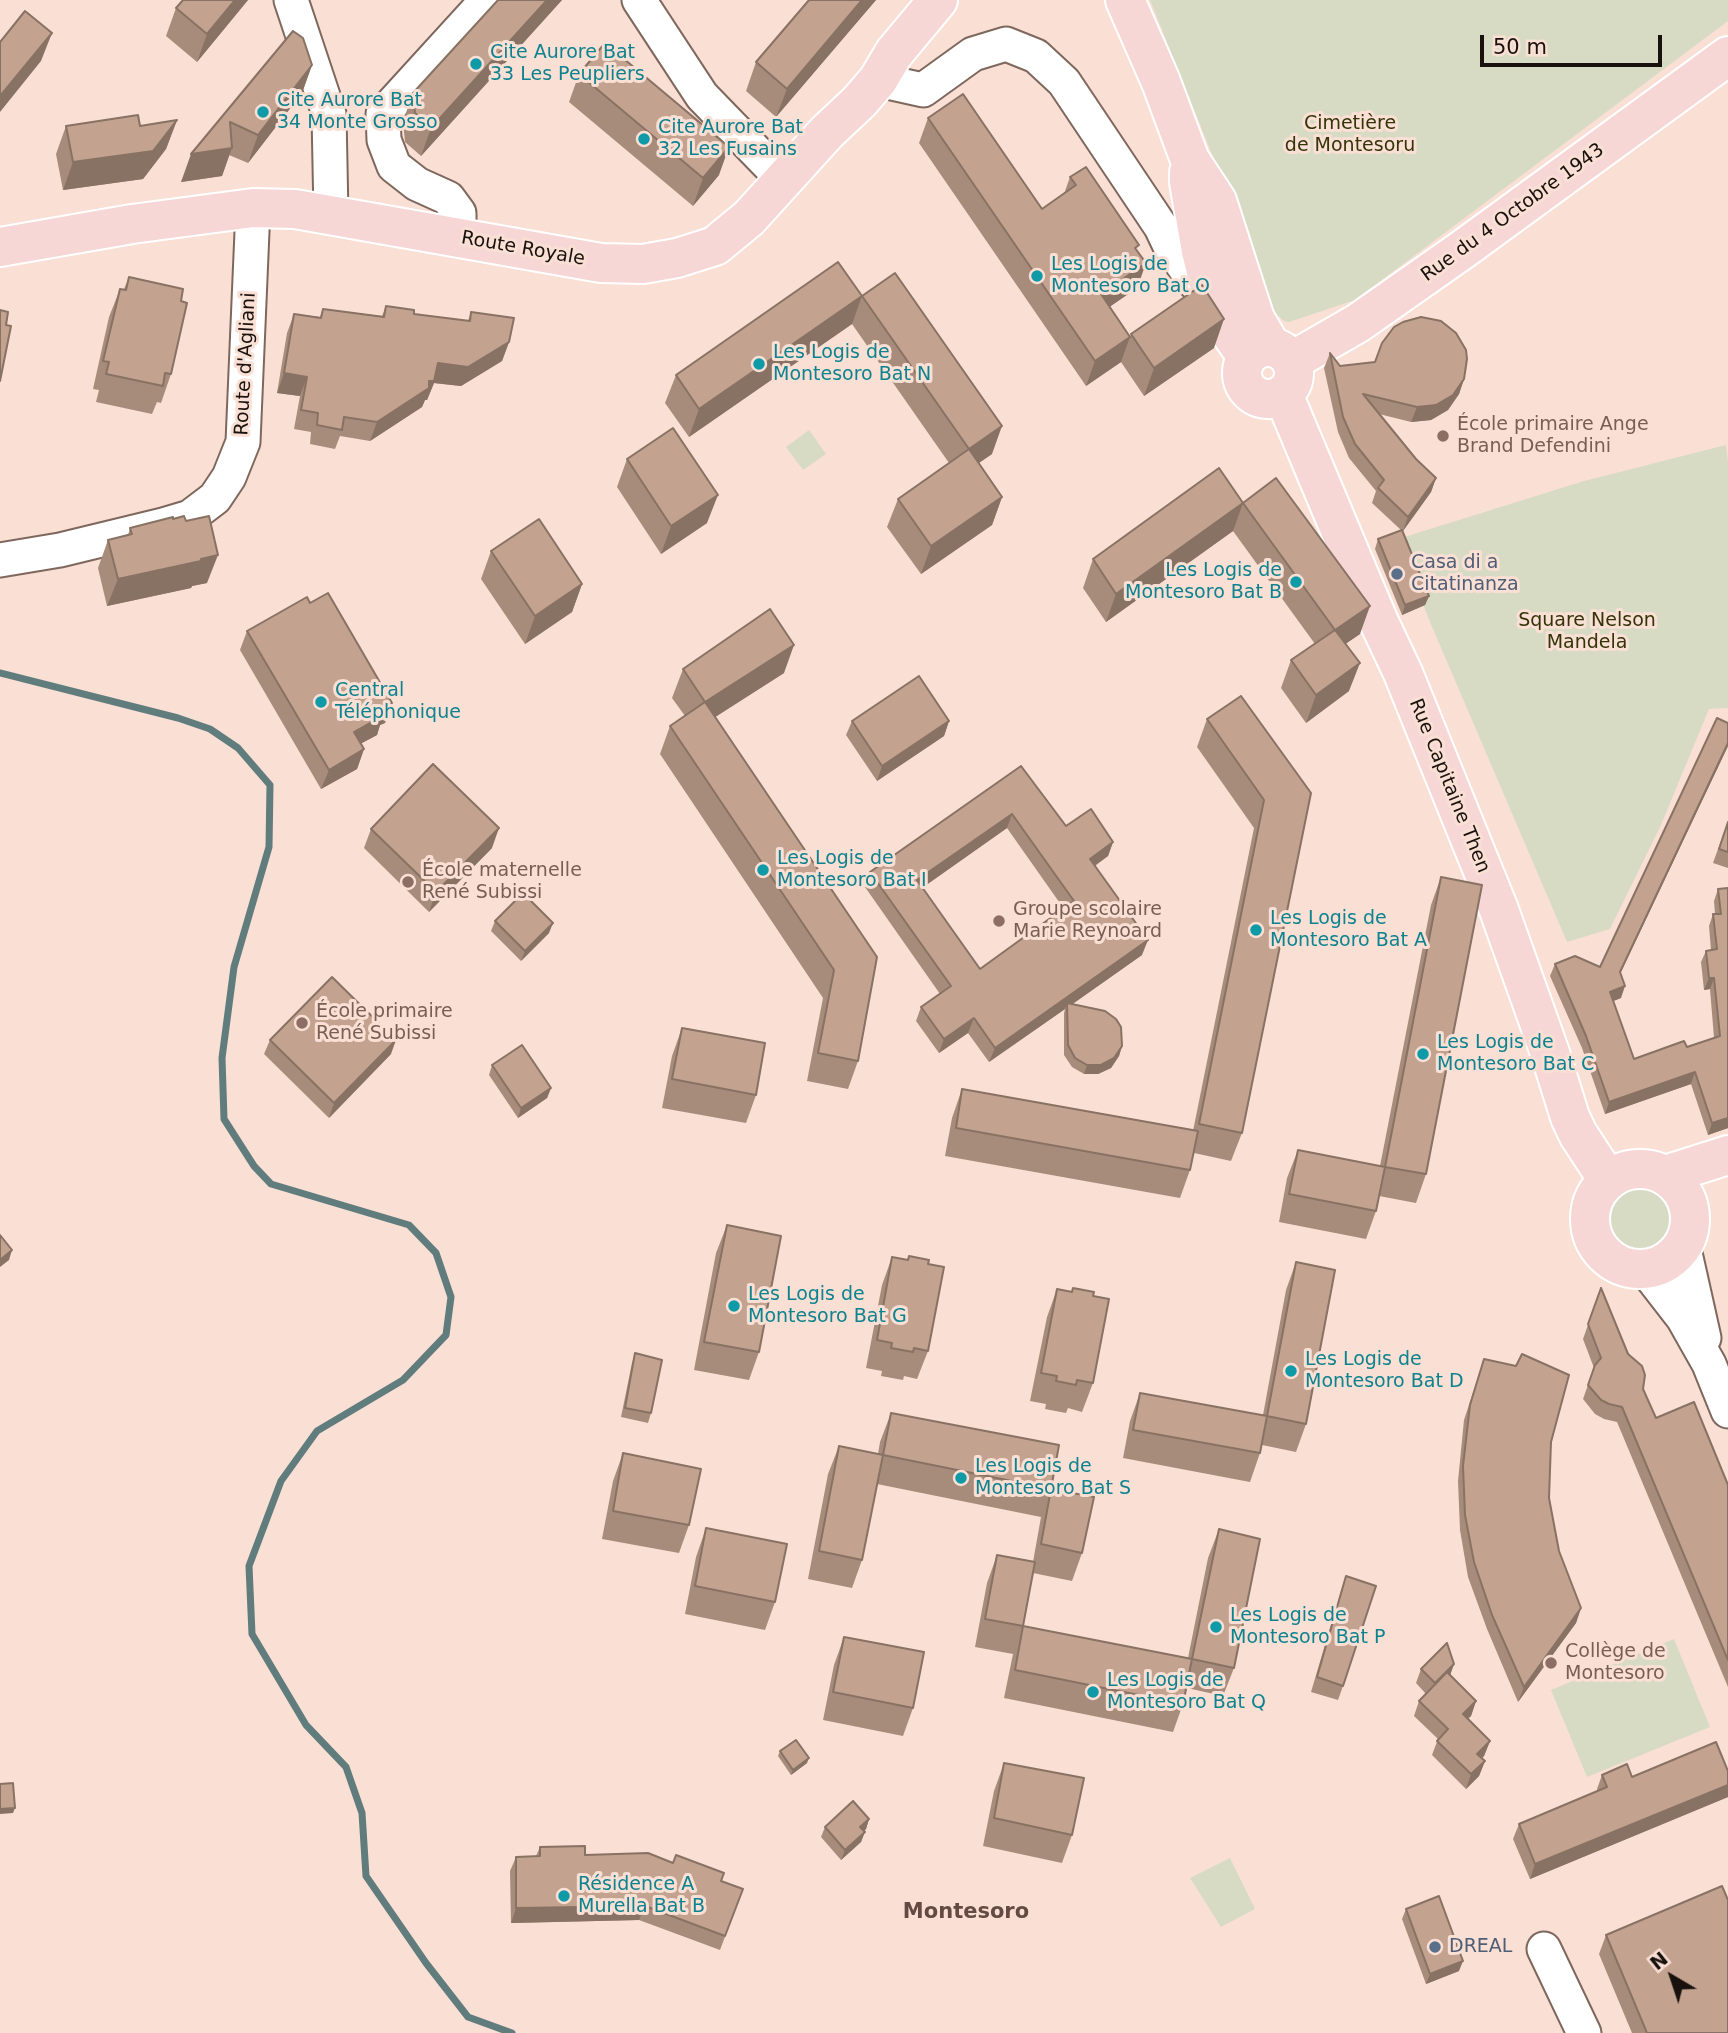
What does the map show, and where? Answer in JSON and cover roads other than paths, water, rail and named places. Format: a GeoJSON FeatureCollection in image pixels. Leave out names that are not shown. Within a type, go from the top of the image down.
{"type":"FeatureCollection","features":[{"type":"Feature","properties":{"kind":"main road","name":"Route Royale"},"geometry":{"type":"LineString","coordinates":[[0,247],[132,224],[253,208],[295,209],[601,263],[643,264],[665,260],[715,246],[749,218],[878,80],[894,52],[938,0]]}},
{"type":"Feature","properties":{"kind":"main road","name":"Rue Capitaine Then"},"geometry":{"type":"LineString","coordinates":[[1125,0],[1161,82],[1190,160],[1217,201],[1231,334],[1274,365],[1499,910],[1570,1117],[1608,1180]]}},
{"type":"Feature","properties":{"kind":"main road","name":"Rue du 4 Octobre 1943"},"geometry":{"type":"LineString","coordinates":[[1274,365],[1358,323],[1728,56]]}},
{"type":"Feature","properties":{"kind":"main road","name":"Rue Capitaine Then"},"geometry":{"type":"LineString","coordinates":[[1190,160],[1189,182],[1201,251],[1226,285]]}},
{"type":"Feature","properties":{"kind":"main road"},"geometry":{"type":"LineString","coordinates":[[1675,1185],[1728,1156]]}},
{"type":"Feature","properties":{"kind":"main road"},"geometry":{"type":"LineString","coordinates":[[1651,1170],[1675,1185],[1690,1212],[1689,1228],[1683,1244],[1667,1261],[1645,1269],[1629,1268],[1613,1262],[1601,1251],[1592,1236],[1590,1220],[1598,1191],[1608,1180],[1622,1172],[1651,1170]]}},
{"type":"Feature","properties":{"kind":"main road"},"geometry":{"type":"LineString","coordinates":[[1675,1185],[1728,1182]]}},
{"type":"Feature","properties":{"kind":"street"},"geometry":{"type":"LineString","coordinates":[[291,0],[329,114],[331,215]]}},
{"type":"Feature","properties":{"kind":"street"},"geometry":{"type":"LineString","coordinates":[[459,238],[459,213],[448,198],[416,184],[394,166],[384,141],[383,114],[487,0]]}},
{"type":"Feature","properties":{"kind":"street"},"geometry":{"type":"LineString","coordinates":[[639,0],[702,96],[771,167],[787,178]]}},
{"type":"Feature","properties":{"kind":"street"},"geometry":{"type":"LineString","coordinates":[[878,80],[923,90],[973,54],[1006,44],[1036,56],[1064,82],[1161,227],[1195,284],[1226,285]]}},
{"type":"Feature","properties":{"kind":"street","name":"Route d'Agliani"},"geometry":{"type":"LineString","coordinates":[[0,560],[60,550],[163,525],[190,517],[215,498],[229,477],[243,442],[253,208]]}},
{"type":"Feature","properties":{"kind":"street"},"geometry":{"type":"LineString","coordinates":[[1161,227],[1201,251]]}},
{"type":"Feature","properties":{"kind":"street"},"geometry":{"type":"LineString","coordinates":[[1683,1244],[1709,1364]]}},
{"type":"Feature","properties":{"kind":"street"},"geometry":{"type":"LineString","coordinates":[[1645,1269],[1683,1318],[1709,1364],[1728,1411]]}},
{"type":"Feature","properties":{"kind":"street"},"geometry":{"type":"LineString","coordinates":[[1544,1949],[1584,2033]]}},
{"type":"Feature","properties":{"kind":"waterway"},"geometry":{"type":"LineString","coordinates":[[0,673],[178,718],[210,729],[238,748],[270,785],[269,847],[234,967],[222,1058],[224,1119],[254,1166],[271,1184],[409,1225],[436,1253],[451,1297],[446,1335],[403,1380],[317,1431],[281,1481],[249,1566],[252,1634],[306,1725],[346,1767],[362,1813],[366,1876],[426,1963],[468,2017],[512,2033]]}},
{"type":"Feature","properties":{"kind":"place","name":"Cite Aurore Bat 33 Les Peupliers"},"geometry":{"type":"Point","coordinates":[476,64]}},
{"type":"Feature","properties":{"kind":"place","name":"Cite Aurore Bat 34 Monte Grosso"},"geometry":{"type":"Point","coordinates":[263,112]}},
{"type":"Feature","properties":{"kind":"place","name":"Cite Aurore Bat 32 Les Fusains"},"geometry":{"type":"Point","coordinates":[644,139]}},
{"type":"Feature","properties":{"kind":"place","name":"Les Logis de Montesoro Bat O"},"geometry":{"type":"Point","coordinates":[1037,276]}},
{"type":"Feature","properties":{"kind":"place","name":"Les Logis de Montesoro Bat N"},"geometry":{"type":"Point","coordinates":[759,364]}},
{"type":"Feature","properties":{"kind":"place","name":"École primaire Ange Brand Defendini"},"geometry":{"type":"Point","coordinates":[1443,436]}},
{"type":"Feature","properties":{"kind":"place","name":"Casa di a Citatinanza"},"geometry":{"type":"Point","coordinates":[1397,574]}},
{"type":"Feature","properties":{"kind":"place","name":"Les Logis de Montesoro Bat B"},"geometry":{"type":"Point","coordinates":[1296,582]}},
{"type":"Feature","properties":{"kind":"place","name":"Central Téléphonique"},"geometry":{"type":"Point","coordinates":[321,702]}},
{"type":"Feature","properties":{"kind":"place","name":"Les Logis de Montesoro Bat I"},"geometry":{"type":"Point","coordinates":[763,870]}},
{"type":"Feature","properties":{"kind":"place","name":"École maternelle René Subissi"},"geometry":{"type":"Point","coordinates":[408,882]}},
{"type":"Feature","properties":{"kind":"place","name":"Groupe scolaire Marie Reynoard"},"geometry":{"type":"Point","coordinates":[999,921]}},
{"type":"Feature","properties":{"kind":"place","name":"Les Logis de Montesoro Bat A"},"geometry":{"type":"Point","coordinates":[1256,930]}},
{"type":"Feature","properties":{"kind":"place","name":"École primaire René Subissi"},"geometry":{"type":"Point","coordinates":[302,1023]}},
{"type":"Feature","properties":{"kind":"place","name":"Les Logis de Montesoro Bat C"},"geometry":{"type":"Point","coordinates":[1423,1054]}},
{"type":"Feature","properties":{"kind":"place","name":"Les Logis de Montesoro Bat G"},"geometry":{"type":"Point","coordinates":[734,1306]}},
{"type":"Feature","properties":{"kind":"place","name":"Les Logis de Montesoro Bat D"},"geometry":{"type":"Point","coordinates":[1291,1371]}},
{"type":"Feature","properties":{"kind":"place","name":"Les Logis de Montesoro Bat S"},"geometry":{"type":"Point","coordinates":[961,1478]}},
{"type":"Feature","properties":{"kind":"place","name":"Les Logis de Montesoro Bat P"},"geometry":{"type":"Point","coordinates":[1216,1627]}},
{"type":"Feature","properties":{"kind":"place","name":"Collège de Montesoro"},"geometry":{"type":"Point","coordinates":[1551,1663]}},
{"type":"Feature","properties":{"kind":"place","name":"Les Logis de Montesoro Bat Q"},"geometry":{"type":"Point","coordinates":[1093,1692]}},
{"type":"Feature","properties":{"kind":"place","name":"Résidence A Murella Bat B"},"geometry":{"type":"Point","coordinates":[564,1896]}},
{"type":"Feature","properties":{"kind":"place","name":"DREAL"},"geometry":{"type":"Point","coordinates":[1435,1947]}},
{"type":"Feature","properties":{"kind":"district","name":"Montesoro"},"geometry":{"type":"Point","coordinates":[966,1913]}},
{"type":"Feature","properties":{"kind":"park label","name":"Cimetière de Montesoru"},"geometry":{"type":"Point","coordinates":[1350,135]}},
{"type":"Feature","properties":{"kind":"park label","name":"Square Nelson Mandela"},"geometry":{"type":"Point","coordinates":[1587,632]}}]}
